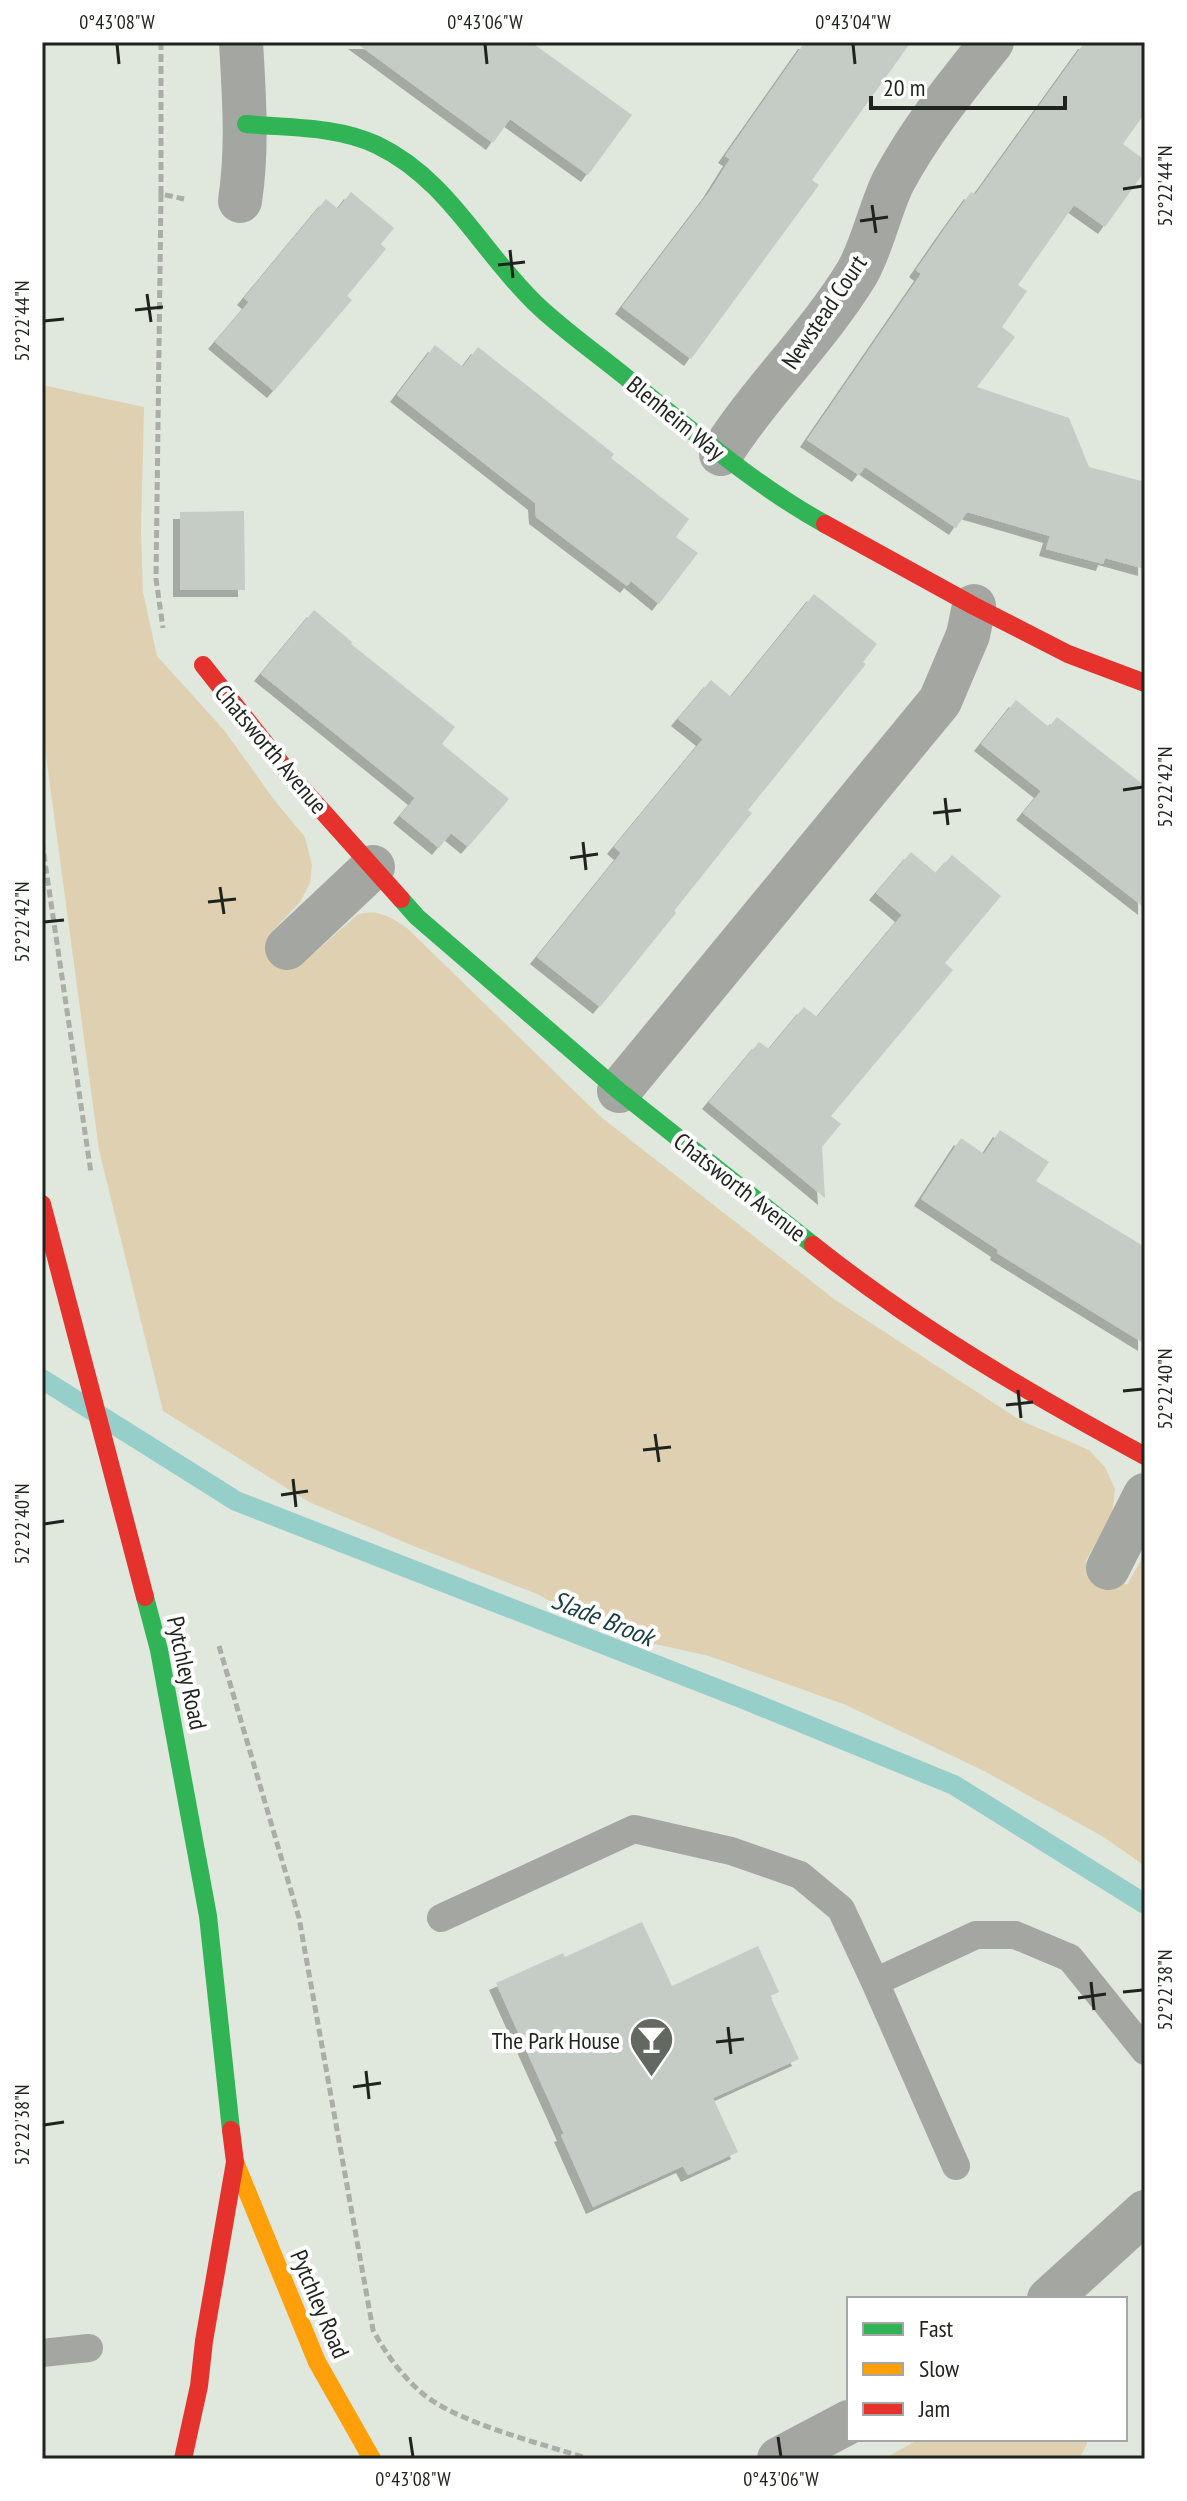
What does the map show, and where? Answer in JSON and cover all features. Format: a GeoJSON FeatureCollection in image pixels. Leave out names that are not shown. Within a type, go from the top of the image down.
{"type":"FeatureCollection","features":[{"type":"Feature","properties":{"kind":"street"},"geometry":{"type":"LineString","coordinates":[[240,201],[245,170],[246,124],[241,42]]}},
{"type":"Feature","properties":{"kind":"street","name":"Newstead Court"},"geometry":{"type":"LineString","coordinates":[[721,454],[857,272],[892,184],[920,137],[992,42]]}},
{"type":"Feature","properties":{"kind":"street","name":"Blenheim Way"},"geometry":{"type":"LineString","coordinates":[[246,124],[330,131],[377,145],[419,172],[457,208],[535,303],[721,454],[805,513],[1068,654],[1145,683]]}},
{"type":"Feature","properties":{"kind":"street"},"geometry":{"type":"LineString","coordinates":[[619,1091],[940,701],[968,635],[974,606]]}},
{"type":"Feature","properties":{"kind":"street","name":"Chatsworth Avenue"},"geometry":{"type":"LineString","coordinates":[[203,665],[291,776],[417,917],[619,1091],[848,1273],[1029,1393],[1145,1456]]}},
{"type":"Feature","properties":{"kind":"street"},"geometry":{"type":"LineString","coordinates":[[287,948],[373,867]]}},
{"type":"Feature","properties":{"kind":"street","name":"Pytchley Road"},"geometry":{"type":"LineString","coordinates":[[42,1204],[159,1650],[208,1916],[235,2162],[317,2362],[372,2459]]}},
{"type":"Feature","properties":{"kind":"street"},"geometry":{"type":"LineString","coordinates":[[1108,1568],[1145,1495]]}},
{"type":"Feature","properties":{"kind":"street","name":"Pytchley Road"},"geometry":{"type":"LineString","coordinates":[[183,2459],[199,2386],[235,2162]]}},
{"type":"Feature","properties":{"kind":"street"},"geometry":{"type":"LineString","coordinates":[[1051,2297],[1145,2212]]}},
{"type":"Feature","properties":{"kind":"street"},"geometry":{"type":"LineString","coordinates":[[779,2459],[847,2423]]}},
{"type":"Feature","properties":{"kind":"lane"},"geometry":{"type":"LineString","coordinates":[[441,1918],[634,1829],[731,1851],[800,1875],[841,1909],[956,2166]]}},
{"type":"Feature","properties":{"kind":"lane"},"geometry":{"type":"LineString","coordinates":[[875,1982],[976,1935],[1015,1935],[1070,1958],[1145,2051]]}},
{"type":"Feature","properties":{"kind":"lane"},"geometry":{"type":"LineString","coordinates":[[42,2353],[89,2348]]}},
{"type":"Feature","properties":{"kind":"path"},"geometry":{"type":"LineString","coordinates":[[161,42],[156,579],[165,635]]}},
{"type":"Feature","properties":{"kind":"path"},"geometry":{"type":"LineString","coordinates":[[161,194],[215,206],[240,201]]}},
{"type":"Feature","properties":{"kind":"path"},"geometry":{"type":"LineString","coordinates":[[42,842],[54,939],[93,1184]]}},
{"type":"Feature","properties":{"kind":"path"},"geometry":{"type":"LineString","coordinates":[[217,1636],[299,1918],[373,2330],[389,2359],[424,2394],[464,2417],[589,2459]]}},
{"type":"Feature","properties":{"kind":"shaded area"},"geometry":{"type":"Polygon","coordinates":[[[42,385],[144,407],[143,592],[157,656],[224,730],[305,837],[312,865],[310,883],[300,902],[270,934],[298,967],[357,915],[377,913],[401,924],[601,1117],[834,1299],[1020,1420],[1089,1450],[1105,1467],[1115,1489],[1112,1515],[1085,1562],[1127,1585],[1145,1553],[1145,1866],[1102,1836],[984,1771],[846,1705],[709,1656],[615,1635],[537,1594],[309,1502],[163,1411],[99,1150],[46,756],[42,694],[42,385]]]}},
{"type":"Feature","properties":{"kind":"shaded area"},"geometry":{"type":"Polygon","coordinates":[[[916,2441],[1087,2441],[1079,2459],[884,2459],[916,2441]]]}},
{"type":"Feature","properties":{"kind":"building"},"geometry":{"type":"Polygon","coordinates":[[[355,42],[531,42],[632,115],[588,175],[510,119],[493,143],[355,42]]]}},
{"type":"Feature","properties":{"kind":"building"},"geometry":{"type":"Polygon","coordinates":[[[805,42],[911,42],[812,180],[819,185],[691,359],[622,307],[710,191],[730,159],[725,156],[805,42]]]}},
{"type":"Feature","properties":{"kind":"building"},"geometry":{"type":"Polygon","coordinates":[[[1085,42],[1145,42],[1145,113],[1123,144],[1145,160],[1145,171],[1105,227],[1074,205],[1018,285],[1027,291],[1002,327],[1015,337],[977,387],[1069,418],[1089,467],[1145,482],[1145,569],[1105,558],[1103,564],[1046,549],[1050,536],[967,512],[956,528],[865,467],[859,475],[807,440],[921,274],[916,270],[943,231],[971,192],[975,195],[1085,42]]]}},
{"type":"Feature","properties":{"kind":"building"},"geometry":{"type":"Polygon","coordinates":[[[351,192],[394,228],[381,244],[386,249],[347,296],[352,300],[274,391],[215,342],[249,302],[244,298],[326,199],[338,209],[351,192]]]}},
{"type":"Feature","properties":{"kind":"building"},"geometry":{"type":"Polygon","coordinates":[[[435,345],[463,367],[478,347],[614,454],[611,458],[689,519],[676,537],[698,553],[659,604],[631,581],[627,586],[536,517],[535,503],[397,395],[435,345]]]}},
{"type":"Feature","properties":{"kind":"building"},"geometry":{"type":"Polygon","coordinates":[[[244,511],[245,590],[180,590],[180,512],[244,511]]]}},
{"type":"Feature","properties":{"kind":"building"},"geometry":{"type":"Polygon","coordinates":[[[814,594],[877,644],[863,662],[866,664],[748,810],[752,813],[674,911],[676,913],[600,1007],[537,957],[621,853],[614,847],[703,739],[678,719],[711,680],[731,697],[814,594]]]}},
{"type":"Feature","properties":{"kind":"building"},"geometry":{"type":"Polygon","coordinates":[[[314,610],[351,644],[455,727],[442,744],[509,799],[468,847],[451,833],[439,848],[400,816],[415,798],[261,674],[314,610]]]}},
{"type":"Feature","properties":{"kind":"building"},"geometry":{"type":"Polygon","coordinates":[[[1016,700],[1049,727],[1057,717],[1145,786],[1145,908],[1023,813],[1041,791],[981,744],[1016,700]]]}},
{"type":"Feature","properties":{"kind":"building"},"geometry":{"type":"Polygon","coordinates":[[[911,852],[936,873],[952,855],[1001,896],[945,963],[953,970],[831,1116],[841,1124],[822,1147],[825,1198],[709,1102],[759,1042],[769,1049],[804,1007],[817,1017],[902,915],[876,893],[911,852]]]}},
{"type":"Feature","properties":{"kind":"building"},"geometry":{"type":"Polygon","coordinates":[[[1000,1130],[1049,1162],[1036,1181],[1145,1247],[1145,1344],[997,1253],[998,1250],[921,1199],[961,1138],[984,1154],[1000,1130]]]}},
{"type":"Feature","properties":{"kind":"building","name":"The Park House"},"geometry":{"type":"Polygon","coordinates":[[[642,1922],[672,1986],[758,1946],[779,1992],[770,1996],[799,2059],[713,2098],[738,2152],[688,2175],[683,2166],[593,2207],[496,1983],[563,1953],[565,1957],[642,1922]]]}},
{"type":"Feature","properties":{"kind":"waterway","name":"Slade Brook"},"geometry":{"type":"LineString","coordinates":[[42,1379],[236,1501],[746,1700],[954,1785],[1145,1904]]}},
{"type":"Feature","properties":{"kind":"traffic: fast"},"geometry":{"type":"LineString","coordinates":[[246,124],[346,134],[377,145],[402,159],[444,196],[516,283],[547,314],[726,458],[825,524]]}},
{"type":"Feature","properties":{"kind":"traffic: fast"},"geometry":{"type":"LineString","coordinates":[[401,899],[417,917],[619,1091],[813,1245]]}},
{"type":"Feature","properties":{"kind":"traffic: fast"},"geometry":{"type":"LineString","coordinates":[[145,1597],[159,1650],[208,1916],[231,2130]]}},
{"type":"Feature","properties":{"kind":"traffic: slow"},"geometry":{"type":"LineString","coordinates":[[235,2162],[317,2362],[372,2459]]}},
{"type":"Feature","properties":{"kind":"traffic: jam"},"geometry":{"type":"LineString","coordinates":[[825,524],[1068,654],[1145,683]]}},
{"type":"Feature","properties":{"kind":"traffic: jam"},"geometry":{"type":"LineString","coordinates":[[203,665],[291,776],[401,899]]}},
{"type":"Feature","properties":{"kind":"traffic: jam"},"geometry":{"type":"LineString","coordinates":[[42,1204],[145,1597]]}},
{"type":"Feature","properties":{"kind":"traffic: jam"},"geometry":{"type":"LineString","coordinates":[[813,1245],[892,1304],[974,1358],[1145,1456]]}},
{"type":"Feature","properties":{"kind":"traffic: jam"},"geometry":{"type":"LineString","coordinates":[[183,2459],[199,2386],[235,2162],[231,2130]]}},
{"type":"Feature","properties":{"kind":"place","name":"The Park House"},"geometry":{"type":"Point","coordinates":[651,2079]}}]}
